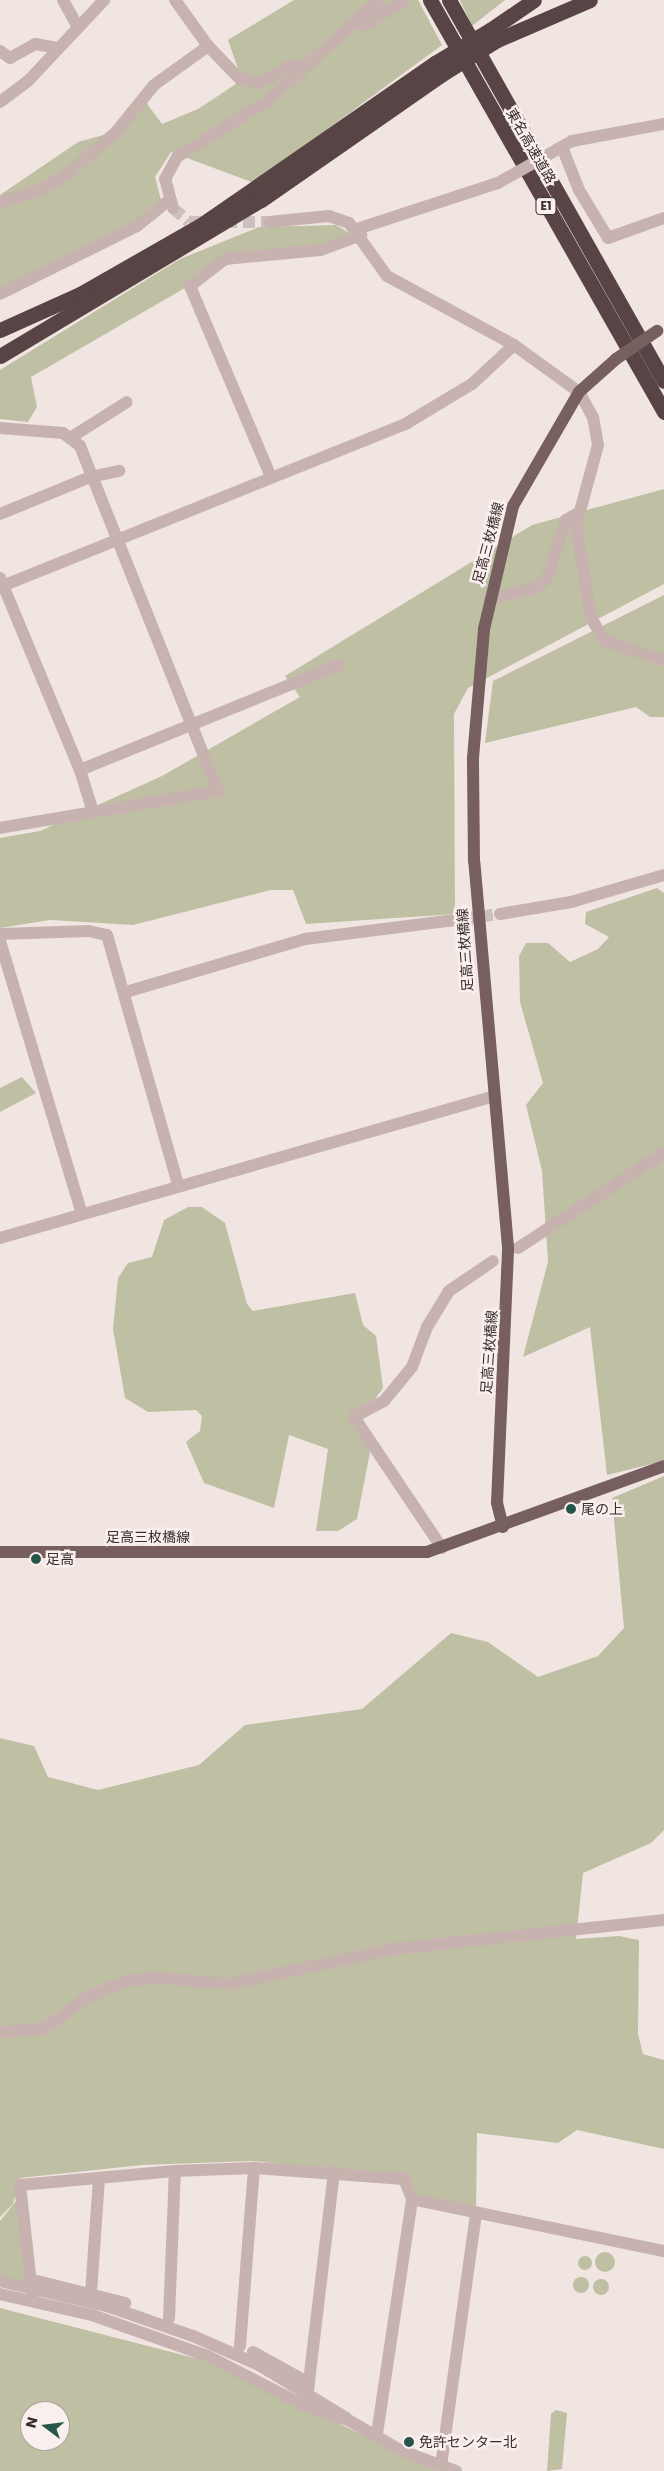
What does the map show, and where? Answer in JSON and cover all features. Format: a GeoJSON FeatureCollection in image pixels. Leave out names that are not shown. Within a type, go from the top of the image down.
{"type":"FeatureCollection","features":[{"type":"Feature","properties":{"kind":"highway","name":"東名高速道路"},"geometry":{"type":"LineString","coordinates":[[430,0],[664,412]]}},
{"type":"Feature","properties":{"kind":"highway","name":"東名高速道路"},"geometry":{"type":"LineString","coordinates":[[449,0],[664,381]]}},
{"type":"Feature","properties":{"kind":"highway"},"geometry":{"type":"LineString","coordinates":[[4,330],[80,294],[201,225],[494,35],[534,0]]}},
{"type":"Feature","properties":{"kind":"highway"},"geometry":{"type":"LineString","coordinates":[[494,35],[590,0]]}},
{"type":"Feature","properties":{"kind":"highway"},"geometry":{"type":"LineString","coordinates":[[0,356],[254,205],[439,69]]}},
{"type":"Feature","properties":{"kind":"highway"},"geometry":{"type":"LineString","coordinates":[[0,352],[24,342]]}},
{"type":"Feature","properties":{"kind":"main road","name":"足高三枚橋線"},"geometry":{"type":"LineString","coordinates":[[503,1527],[497,1503],[508,1247],[491,1097],[474,861],[476,729],[489,599],[513,506],[579,392],[616,359],[660,329]]}},
{"type":"Feature","properties":{"kind":"main road","name":"足高三枚橋線"},"geometry":{"type":"LineString","coordinates":[[0,1552],[405,1554],[442,1548],[664,1466]]}},
{"type":"Feature","properties":{"kind":"street"},"geometry":{"type":"LineString","coordinates":[[63,0],[78,27]]}},
{"type":"Feature","properties":{"kind":"street"},"geometry":{"type":"LineString","coordinates":[[0,102],[30,80],[104,0]]}},
{"type":"Feature","properties":{"kind":"street"},"geometry":{"type":"LineString","coordinates":[[175,0],[208,46],[240,78],[253,83],[292,65],[305,67]]}},
{"type":"Feature","properties":{"kind":"street"},"geometry":{"type":"LineString","coordinates":[[0,294],[136,226],[171,205],[165,179],[177,157],[269,100],[350,23],[379,0]]}},
{"type":"Feature","properties":{"kind":"street"},"geometry":{"type":"LineString","coordinates":[[350,23],[365,25],[404,0]]}},
{"type":"Feature","properties":{"kind":"street"},"geometry":{"type":"LineString","coordinates":[[0,51],[10,58],[35,44],[58,48]]}},
{"type":"Feature","properties":{"kind":"street"},"geometry":{"type":"LineString","coordinates":[[0,202],[41,190],[71,171],[116,132],[154,85],[208,46]]}},
{"type":"Feature","properties":{"kind":"street"},"geometry":{"type":"LineString","coordinates":[[271,477],[190,286],[225,259],[321,250],[359,232],[498,183],[560,148],[664,124]]}},
{"type":"Feature","properties":{"kind":"street"},"geometry":{"type":"LineString","coordinates":[[560,148],[579,190],[608,238],[664,218]]}},
{"type":"Feature","properties":{"kind":"street"},"geometry":{"type":"LineString","coordinates":[[269,222],[329,216],[359,232],[387,276],[514,345],[579,392],[593,418],[598,444],[597,459],[578,513],[576,533],[596,631],[618,648],[664,660]]}},
{"type":"Feature","properties":{"kind":"street"},"geometry":{"type":"LineString","coordinates":[[93,812],[80,770],[1,584],[271,477],[443,404],[514,345]]}},
{"type":"Feature","properties":{"kind":"street"},"geometry":{"type":"LineString","coordinates":[[70,438],[127,402]]}},
{"type":"Feature","properties":{"kind":"street"},"geometry":{"type":"LineString","coordinates":[[0,428],[49,431],[70,438],[86,457],[94,475],[90,477]]}},
{"type":"Feature","properties":{"kind":"street"},"geometry":{"type":"LineString","coordinates":[[0,514],[90,477],[119,470]]}},
{"type":"Feature","properties":{"kind":"street"},"geometry":{"type":"LineString","coordinates":[[0,828],[218,791],[90,477]]}},
{"type":"Feature","properties":{"kind":"street"},"geometry":{"type":"LineString","coordinates":[[489,599],[537,587],[548,578],[566,520],[578,513]]}},
{"type":"Feature","properties":{"kind":"street"},"geometry":{"type":"LineString","coordinates":[[80,770],[338,665]]}},
{"type":"Feature","properties":{"kind":"street"},"geometry":{"type":"LineString","coordinates":[[500,914],[571,902],[664,875]]}},
{"type":"Feature","properties":{"kind":"street"},"geometry":{"type":"LineString","coordinates":[[126,992],[305,939],[463,919]]}},
{"type":"Feature","properties":{"kind":"street"},"geometry":{"type":"LineString","coordinates":[[0,934],[89,931],[107,936],[126,992],[178,1184]]}},
{"type":"Feature","properties":{"kind":"street"},"geometry":{"type":"LineString","coordinates":[[0,941],[81,1211]]}},
{"type":"Feature","properties":{"kind":"street"},"geometry":{"type":"LineString","coordinates":[[0,1238],[81,1211],[491,1097]]}},
{"type":"Feature","properties":{"kind":"street"},"geometry":{"type":"LineString","coordinates":[[518,1248],[664,1153]]}},
{"type":"Feature","properties":{"kind":"street"},"geometry":{"type":"LineString","coordinates":[[442,1548],[354,1417],[384,1401],[412,1367],[427,1328],[449,1291],[493,1261]]}},
{"type":"Feature","properties":{"kind":"street"},"geometry":{"type":"LineString","coordinates":[[0,2032],[44,2029],[86,1999],[124,1981],[161,1978],[229,1984],[393,1948],[664,1920]]}},
{"type":"Feature","properties":{"kind":"street"},"geometry":{"type":"LineString","coordinates":[[240,2346],[254,2168]]}},
{"type":"Feature","properties":{"kind":"street"},"geometry":{"type":"LineString","coordinates":[[32,2302],[20,2185],[175,2170],[254,2168],[334,2171],[404,2179],[412,2199],[377,2434]]}},
{"type":"Feature","properties":{"kind":"street"},"geometry":{"type":"LineString","coordinates":[[168,2318],[175,2170]]}},
{"type":"Feature","properties":{"kind":"street"},"geometry":{"type":"LineString","coordinates":[[307,2407],[334,2171]]}},
{"type":"Feature","properties":{"kind":"street"},"geometry":{"type":"LineString","coordinates":[[91,2293],[100,2178]]}},
{"type":"Feature","properties":{"kind":"street"},"geometry":{"type":"LineString","coordinates":[[412,2199],[476,2214],[664,2251]]}},
{"type":"Feature","properties":{"kind":"street"},"geometry":{"type":"LineString","coordinates":[[441,2466],[476,2214]]}},
{"type":"Feature","properties":{"kind":"street"},"geometry":{"type":"LineString","coordinates":[[0,2281],[91,2293],[168,2318],[240,2346],[309,2387],[350,2421]]}},
{"type":"Feature","properties":{"kind":"street"},"geometry":{"type":"LineString","coordinates":[[30,2284],[110,2307],[193,2336],[309,2387]]}},
{"type":"Feature","properties":{"kind":"street"},"geometry":{"type":"LineString","coordinates":[[0,2294],[92,2315],[208,2356],[307,2407],[350,2421],[377,2434],[400,2450],[456,2471]]}},
{"type":"Feature","properties":{"kind":"green space"},"geometry":{"type":"Polygon","coordinates":[[[294,0],[418,0],[442,45],[254,183],[171,152],[155,177],[161,200],[150,211],[87,250],[0,290],[0,195],[78,142],[107,134],[145,101],[162,124],[198,109],[242,80],[228,40],[294,0]]]}},
{"type":"Feature","properties":{"kind":"green space"},"geometry":{"type":"Polygon","coordinates":[[[460,0],[505,0],[472,26],[460,0]]]}},
{"type":"Feature","properties":{"kind":"green space"},"geometry":{"type":"Polygon","coordinates":[[[336,225],[351,234],[321,250],[242,255],[31,377],[37,407],[28,422],[0,419],[0,370],[180,259],[259,227],[336,225]]]}},
{"type":"Feature","properties":{"kind":"green space"},"geometry":{"type":"Polygon","coordinates":[[[664,489],[664,584],[468,688],[454,714],[455,914],[306,924],[293,890],[271,890],[133,925],[50,920],[0,928],[0,838],[40,831],[162,776],[300,697],[285,676],[532,525],[664,489]]]}},
{"type":"Feature","properties":{"kind":"green space"},"geometry":{"type":"Polygon","coordinates":[[[664,595],[664,717],[650,717],[636,707],[485,743],[493,681],[664,595]]]}},
{"type":"Feature","properties":{"kind":"green space"},"geometry":{"type":"Polygon","coordinates":[[[657,888],[664,893],[664,1461],[607,1475],[590,1327],[523,1357],[548,1262],[542,1171],[526,1105],[543,1083],[520,1002],[519,956],[526,943],[548,943],[570,962],[598,949],[609,937],[585,924],[586,912],[657,888]]]}},
{"type":"Feature","properties":{"kind":"green space"},"geometry":{"type":"Polygon","coordinates":[[[22,1077],[36,1093],[0,1112],[0,1088],[22,1077]]]}},
{"type":"Feature","properties":{"kind":"green space"},"geometry":{"type":"Polygon","coordinates":[[[188,1207],[202,1207],[225,1223],[247,1304],[253,1311],[355,1293],[363,1325],[376,1336],[383,1388],[375,1399],[351,1413],[370,1452],[357,1519],[338,1531],[316,1531],[328,1449],[289,1435],[274,1508],[204,1483],[186,1442],[200,1431],[202,1416],[196,1410],[148,1412],[125,1398],[113,1329],[118,1278],[128,1263],[152,1257],[164,1220],[188,1207]]]}},
{"type":"Feature","properties":{"kind":"green space"},"geometry":{"type":"Polygon","coordinates":[[[664,1476],[664,1830],[651,1843],[583,1873],[576,1939],[619,1936],[639,1940],[638,2034],[643,2054],[664,2060],[664,2149],[577,2130],[558,2143],[477,2133],[476,2214],[423,2202],[403,2179],[253,2161],[142,2165],[20,2178],[13,2204],[0,2217],[0,1738],[34,1746],[48,1777],[98,1790],[199,1765],[245,1725],[362,1709],[451,1633],[488,1642],[538,1677],[598,1656],[624,1628],[612,1498],[664,1476]]]}},
{"type":"Feature","properties":{"kind":"green space"},"geometry":{"type":"Polygon","coordinates":[[[20,2196],[31,2287],[0,2286],[0,2221],[20,2196]]]}},
{"type":"Feature","properties":{"kind":"green space"},"geometry":{"type":"Polygon","coordinates":[[[605,2252],[612,2255],[615,2262],[612,2269],[605,2272],[598,2269],[595,2262],[598,2255],[605,2252]]]}},
{"type":"Feature","properties":{"kind":"green space"},"geometry":{"type":"Polygon","coordinates":[[[582,2256],[588,2256],[592,2263],[588,2270],[582,2270],[578,2266],[578,2260],[582,2256]]]}},
{"type":"Feature","properties":{"kind":"green space"},"geometry":{"type":"Polygon","coordinates":[[[578,2277],[584,2277],[589,2282],[587,2291],[578,2293],[573,2288],[573,2282],[578,2277]]]}},
{"type":"Feature","properties":{"kind":"green space"},"geometry":{"type":"Polygon","coordinates":[[[598,2279],[604,2279],[609,2284],[607,2293],[598,2295],[593,2290],[593,2284],[598,2279]]]}},
{"type":"Feature","properties":{"kind":"green space"},"geometry":{"type":"Polygon","coordinates":[[[0,2308],[214,2363],[375,2441],[459,2471],[0,2471],[0,2308]]]}},
{"type":"Feature","properties":{"kind":"green space"},"geometry":{"type":"Polygon","coordinates":[[[556,2410],[567,2413],[562,2469],[547,2471],[551,2414],[556,2410]]]}},
{"type":"Feature","properties":{"kind":"tunnel"},"geometry":{"type":"LineString","coordinates":[[173,208],[189,222],[269,222]]}},
{"type":"Feature","properties":{"kind":"tunnel"},"geometry":{"type":"LineString","coordinates":[[463,919],[500,914]]}},
{"type":"Feature","properties":{"kind":"place","name":"尾の上"},"geometry":{"type":"Point","coordinates":[571,1509]}},
{"type":"Feature","properties":{"kind":"place","name":"足高"},"geometry":{"type":"Point","coordinates":[36,1559]}},
{"type":"Feature","properties":{"kind":"place","name":"免許センター北"},"geometry":{"type":"Point","coordinates":[409,2442]}}]}
